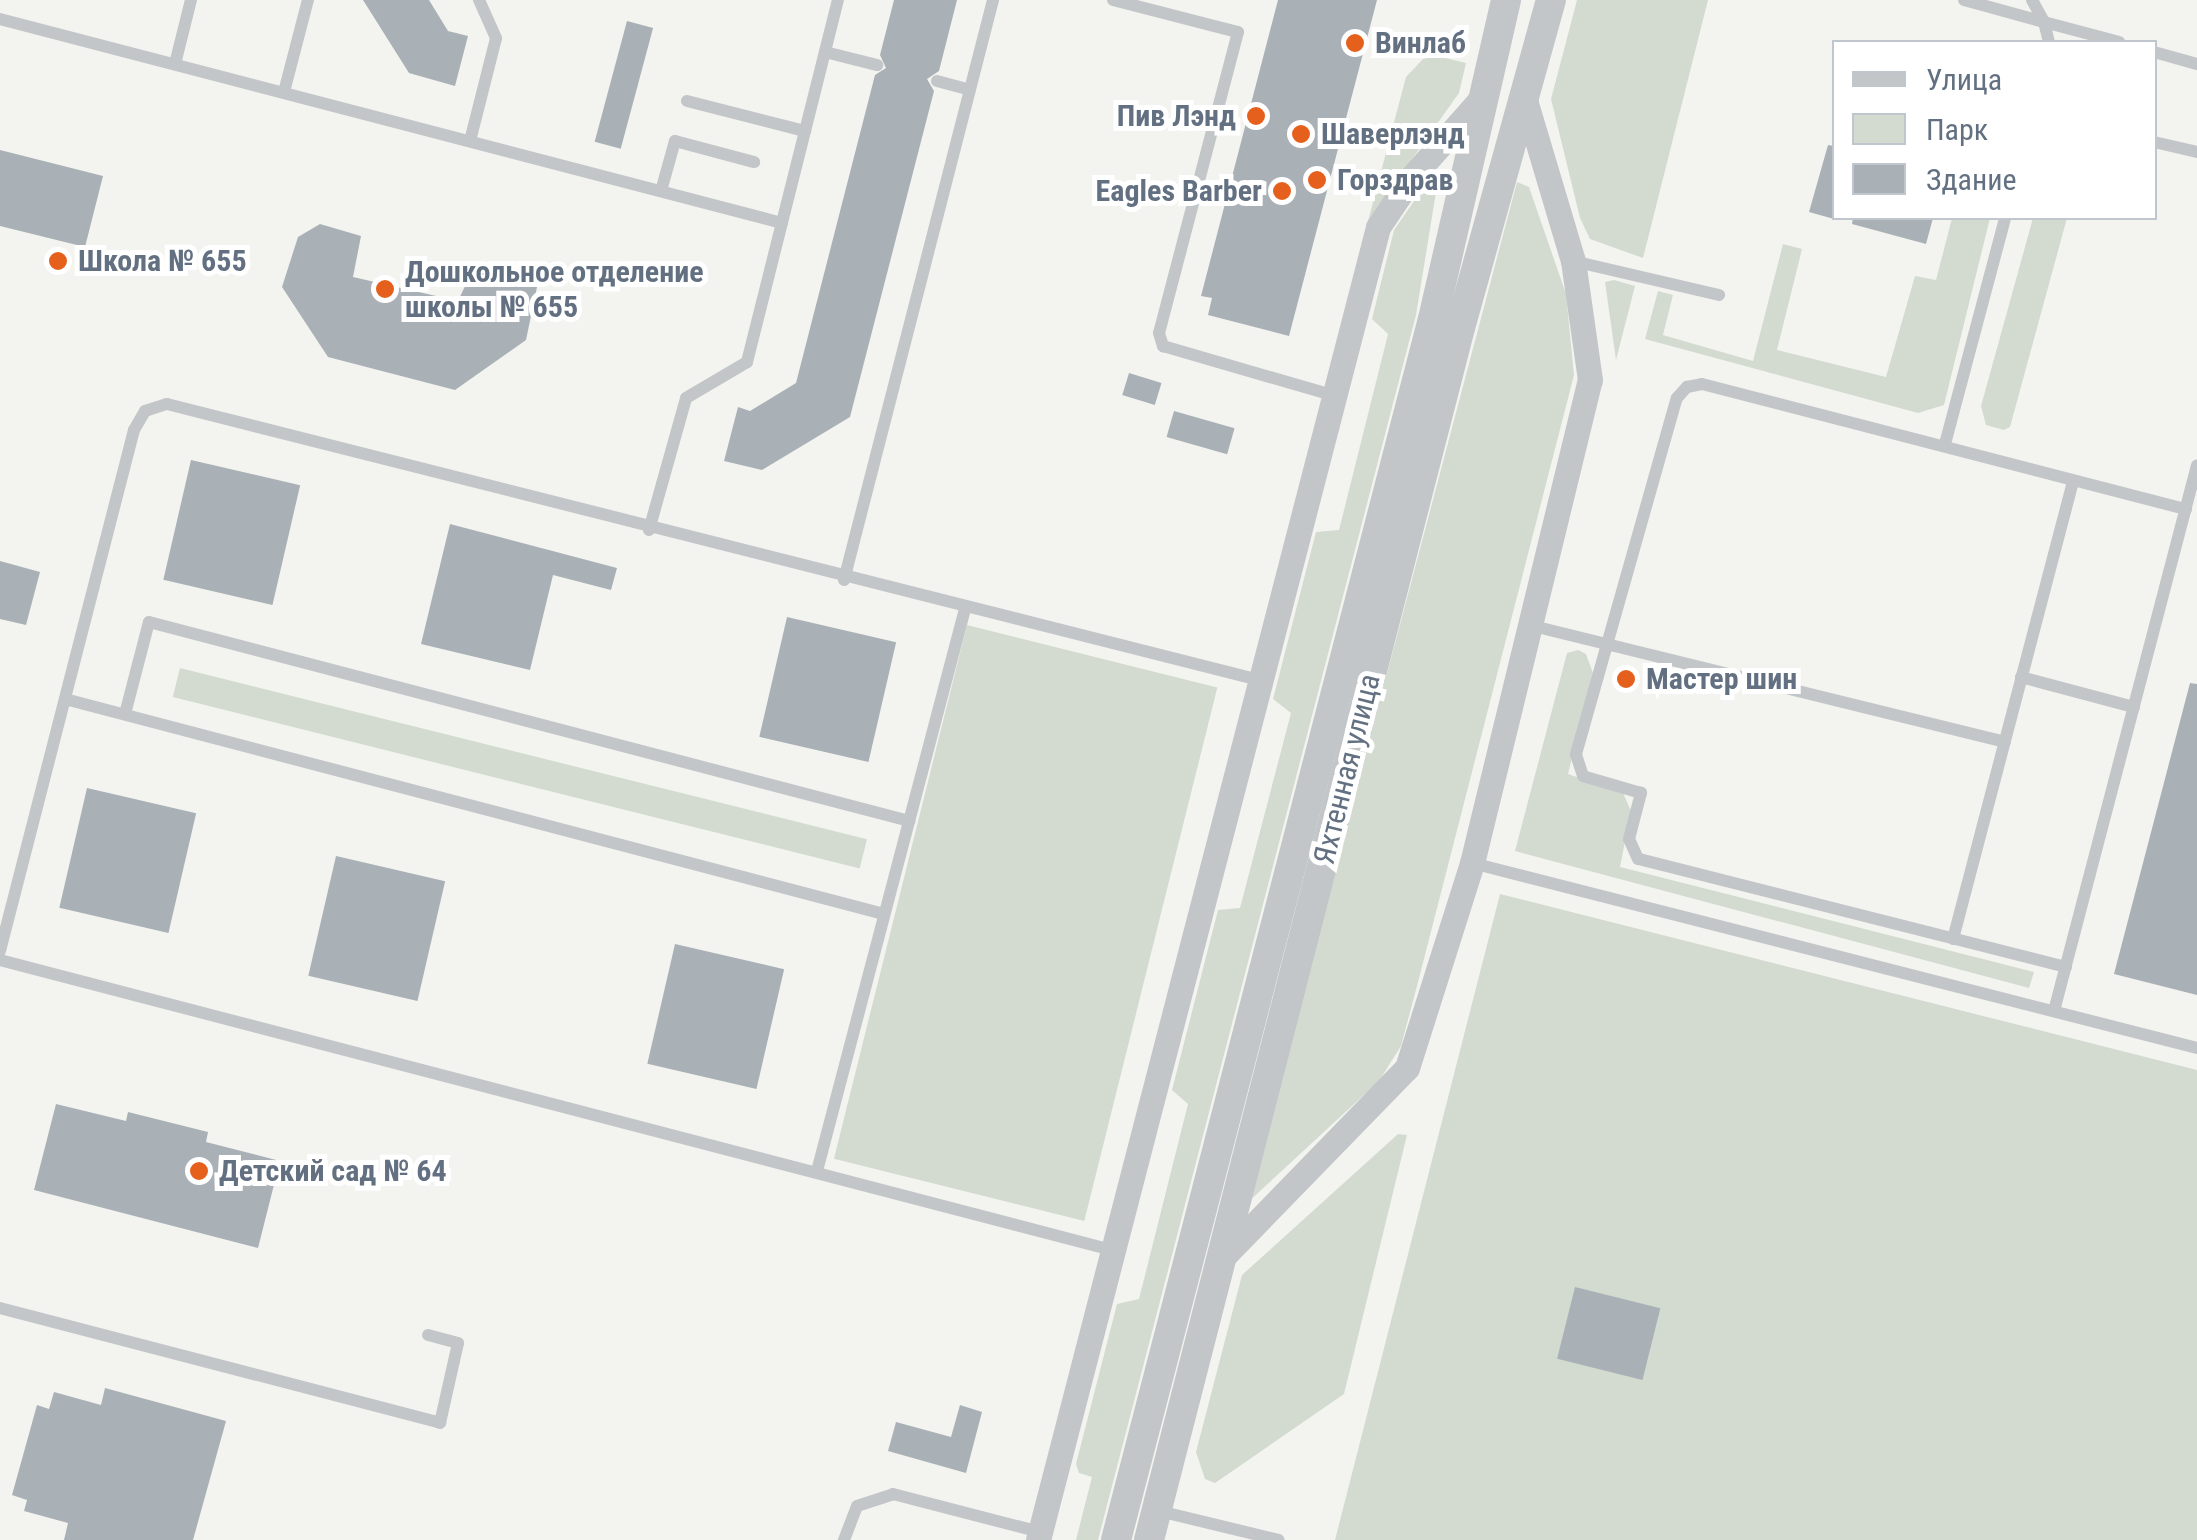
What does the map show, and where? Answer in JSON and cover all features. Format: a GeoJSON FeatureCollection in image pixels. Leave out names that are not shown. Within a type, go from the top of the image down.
{"type":"FeatureCollection","features":[{"type":"Feature","properties":{"kind":"street","name":"Яхтенная улица"},"geometry":{"type":"LineString","coordinates":[[1116,1540],[1433,319],[1480,100],[1506,0]]}},
{"type":"Feature","properties":{"kind":"street","name":"Яхтенная улица"},"geometry":{"type":"LineString","coordinates":[[1149,1540],[1464,310],[1551,0]]}},
{"type":"Feature","properties":{"kind":"street"},"geometry":{"type":"LineString","coordinates":[[1039,1536],[1378,227],[1410,178],[1480,100]]}},
{"type":"Feature","properties":{"kind":"street"},"geometry":{"type":"LineString","coordinates":[[1222,1258],[1364,1120],[1407,1068],[1472,862],[1590,380],[1573,261],[1525,100]]}},
{"type":"Feature","properties":{"kind":"lane"},"geometry":{"type":"LineString","coordinates":[[174,64],[191,0]]}},
{"type":"Feature","properties":{"kind":"lane"},"geometry":{"type":"LineString","coordinates":[[284,92],[308,0]]}},
{"type":"Feature","properties":{"kind":"lane"},"geometry":{"type":"LineString","coordinates":[[470,141],[496,38],[479,0]]}},
{"type":"Feature","properties":{"kind":"lane"},"geometry":{"type":"LineString","coordinates":[[649,530],[686,398],[747,362],[838,0]]}},
{"type":"Feature","properties":{"kind":"lane"},"geometry":{"type":"LineString","coordinates":[[844,580],[993,0]]}},
{"type":"Feature","properties":{"kind":"lane"},"geometry":{"type":"LineString","coordinates":[[1113,0],[1238,32],[1159,333],[1163,346],[1332,395]]}},
{"type":"Feature","properties":{"kind":"lane"},"geometry":{"type":"LineString","coordinates":[[1964,0],[2112,40]]}},
{"type":"Feature","properties":{"kind":"lane"},"geometry":{"type":"LineString","coordinates":[[2032,0],[2048,40]]}},
{"type":"Feature","properties":{"kind":"lane"},"geometry":{"type":"LineString","coordinates":[[0,19],[782,223]]}},
{"type":"Feature","properties":{"kind":"lane"},"geometry":{"type":"LineString","coordinates":[[825,52],[877,65]]}},
{"type":"Feature","properties":{"kind":"lane"},"geometry":{"type":"LineString","coordinates":[[2157,53],[2197,64]]}},
{"type":"Feature","properties":{"kind":"lane"},"geometry":{"type":"LineString","coordinates":[[936,81],[970,90]]}},
{"type":"Feature","properties":{"kind":"lane"},"geometry":{"type":"LineString","coordinates":[[688,100],[805,131]]}},
{"type":"Feature","properties":{"kind":"lane"},"geometry":{"type":"LineString","coordinates":[[661,191],[674,141],[754,162]]}},
{"type":"Feature","properties":{"kind":"lane"},"geometry":{"type":"LineString","coordinates":[[2157,143],[2197,152]]}},
{"type":"Feature","properties":{"kind":"lane"},"geometry":{"type":"LineString","coordinates":[[1945,444],[2004,220]]}},
{"type":"Feature","properties":{"kind":"lane"},"geometry":{"type":"LineString","coordinates":[[1573,261],[1719,295]]}},
{"type":"Feature","properties":{"kind":"lane"},"geometry":{"type":"LineString","coordinates":[[2066,966],[1638,859],[1629,840],[1641,793],[1590,779],[1576,762],[1677,398],[1687,386],[1702,384],[2186,509]]}},
{"type":"Feature","properties":{"kind":"lane"},"geometry":{"type":"LineString","coordinates":[[0,950],[134,430],[144,411],[167,404],[844,580],[1259,680]]}},
{"type":"Feature","properties":{"kind":"lane"},"geometry":{"type":"LineString","coordinates":[[2054,1011],[2197,465]]}},
{"type":"Feature","properties":{"kind":"lane"},"geometry":{"type":"LineString","coordinates":[[1953,939],[2073,480]]}},
{"type":"Feature","properties":{"kind":"lane"},"geometry":{"type":"LineString","coordinates":[[817,1170],[965,609]]}},
{"type":"Feature","properties":{"kind":"lane"},"geometry":{"type":"LineString","coordinates":[[125,714],[149,622],[909,821]]}},
{"type":"Feature","properties":{"kind":"lane"},"geometry":{"type":"LineString","coordinates":[[1530,626],[2004,742]]}},
{"type":"Feature","properties":{"kind":"lane"},"geometry":{"type":"LineString","coordinates":[[2021,678],[2134,707]]}},
{"type":"Feature","properties":{"kind":"lane"},"geometry":{"type":"LineString","coordinates":[[65,699],[884,914]]}},
{"type":"Feature","properties":{"kind":"lane"},"geometry":{"type":"LineString","coordinates":[[1472,862],[2197,1048]]}},
{"type":"Feature","properties":{"kind":"lane"},"geometry":{"type":"LineString","coordinates":[[0,960],[1112,1250]]}},
{"type":"Feature","properties":{"kind":"lane"},"geometry":{"type":"LineString","coordinates":[[0,1308],[440,1422],[458,1343],[428,1335]]}},
{"type":"Feature","properties":{"kind":"lane"},"geometry":{"type":"LineString","coordinates":[[844,1540],[857,1506],[893,1494],[1039,1536]]}},
{"type":"Feature","properties":{"kind":"lane"},"geometry":{"type":"LineString","coordinates":[[1156,1510],[1279,1540]]}},
{"type":"Feature","properties":{"kind":"green space"},"geometry":{"type":"Polygon","coordinates":[[[1577,0],[1708,0],[1643,258],[1590,239],[1580,218],[1551,99],[1577,0]]]}},
{"type":"Feature","properties":{"kind":"green space"},"geometry":{"type":"Polygon","coordinates":[[[1437,56],[1466,63],[1459,93],[1368,221],[1406,77],[1423,59],[1437,56]]]}},
{"type":"Feature","properties":{"kind":"green space"},"geometry":{"type":"Polygon","coordinates":[[[1430,178],[1438,180],[1416,315],[1098,1540],[1076,1540],[1092,1477],[1079,1473],[1076,1464],[1117,1304],[1139,1299],[1188,1104],[1172,1090],[1218,910],[1240,908],[1291,713],[1273,699],[1316,532],[1339,530],[1388,334],[1372,319],[1394,230],[1430,178]]]}},
{"type":"Feature","properties":{"kind":"green space"},"geometry":{"type":"Polygon","coordinates":[[[1517,182],[1529,187],[1566,294],[1574,375],[1417,986],[1401,1046],[1379,1081],[1247,1203],[1517,182]]]}},
{"type":"Feature","properties":{"kind":"green space"},"geometry":{"type":"Polygon","coordinates":[[[1951,220],[1990,220],[1944,405],[1918,413],[1645,339],[1658,291],[1673,295],[1663,335],[1753,361],[1783,244],[1802,249],[1777,350],[1886,377],[1915,276],[1936,280],[1951,220]]]}},
{"type":"Feature","properties":{"kind":"green space"},"geometry":{"type":"Polygon","coordinates":[[[2032,220],[2066,220],[2010,427],[2004,430],[1986,425],[1981,406],[2032,220]]]}},
{"type":"Feature","properties":{"kind":"green space"},"geometry":{"type":"Polygon","coordinates":[[[1614,280],[1635,286],[1616,360],[1605,282],[1614,280]]]}},
{"type":"Feature","properties":{"kind":"green space"},"geometry":{"type":"Polygon","coordinates":[[[967,625],[1217,687],[1084,1221],[834,1159],[967,625]]]}},
{"type":"Feature","properties":{"kind":"green space"},"geometry":{"type":"Polygon","coordinates":[[[1578,650],[1586,654],[1593,673],[1568,774],[1623,793],[1631,811],[1620,867],[2034,972],[2029,988],[1515,851],[1567,653],[1578,650]]]}},
{"type":"Feature","properties":{"kind":"green space"},"geometry":{"type":"Polygon","coordinates":[[[180,668],[867,839],[860,868],[173,697],[180,668]]]}},
{"type":"Feature","properties":{"kind":"green space"},"geometry":{"type":"Polygon","coordinates":[[[1500,894],[2197,1070],[2197,1540],[1335,1540],[1500,894]]]}},
{"type":"Feature","properties":{"kind":"green space"},"geometry":{"type":"Polygon","coordinates":[[[1398,1134],[1407,1135],[1344,1394],[1215,1483],[1205,1479],[1196,1452],[1242,1275],[1398,1134]]]}},
{"type":"Feature","properties":{"kind":"building"},"geometry":{"type":"Polygon","coordinates":[[[363,0],[429,0],[448,31],[468,36],[455,86],[409,73],[363,0]]]}},
{"type":"Feature","properties":{"kind":"building"},"geometry":{"type":"Polygon","coordinates":[[[894,0],[957,0],[939,71],[927,79],[934,91],[850,417],[762,470],[724,461],[738,407],[750,411],[796,383],[875,75],[886,68],[880,55],[894,0]]]}},
{"type":"Feature","properties":{"kind":"building"},"geometry":{"type":"Polygon","coordinates":[[[1278,0],[1377,0],[1289,336],[1208,315],[1212,298],[1201,296],[1278,0]]]}},
{"type":"Feature","properties":{"kind":"building"},"geometry":{"type":"Polygon","coordinates":[[[627,21],[653,28],[621,149],[595,142],[627,21]]]}},
{"type":"Feature","properties":{"kind":"building"},"geometry":{"type":"Polygon","coordinates":[[[1828,145],[1832,146],[1832,218],[1809,212],[1828,145]]]}},
{"type":"Feature","properties":{"kind":"building"},"geometry":{"type":"Polygon","coordinates":[[[0,150],[103,176],[85,247],[0,226],[0,150]]]}},
{"type":"Feature","properties":{"kind":"building"},"geometry":{"type":"Polygon","coordinates":[[[1853,220],[1932,220],[1926,244],[1852,224],[1853,220]]]}},
{"type":"Feature","properties":{"kind":"building"},"geometry":{"type":"Polygon","coordinates":[[[320,224],[361,236],[353,277],[458,301],[474,267],[537,287],[526,340],[455,390],[328,357],[282,287],[298,237],[320,224]]]}},
{"type":"Feature","properties":{"kind":"building"},"geometry":{"type":"Polygon","coordinates":[[[1129,373],[1162,383],[1155,405],[1122,395],[1129,373]]]}},
{"type":"Feature","properties":{"kind":"building"},"geometry":{"type":"Polygon","coordinates":[[[1174,411],[1235,428],[1227,454],[1167,437],[1174,411]]]}},
{"type":"Feature","properties":{"kind":"building"},"geometry":{"type":"Polygon","coordinates":[[[191,460],[300,485],[272,605],[163,580],[191,460]]]}},
{"type":"Feature","properties":{"kind":"building"},"geometry":{"type":"Polygon","coordinates":[[[450,524],[617,568],[611,590],[553,575],[530,670],[421,644],[450,524]]]}},
{"type":"Feature","properties":{"kind":"building"},"geometry":{"type":"Polygon","coordinates":[[[0,561],[40,572],[26,625],[0,619],[0,561]]]}},
{"type":"Feature","properties":{"kind":"building"},"geometry":{"type":"Polygon","coordinates":[[[787,617],[896,642],[868,762],[759,737],[787,617]]]}},
{"type":"Feature","properties":{"kind":"building"},"geometry":{"type":"Polygon","coordinates":[[[2190,683],[2197,684],[2197,995],[2114,974],[2190,683]]]}},
{"type":"Feature","properties":{"kind":"building"},"geometry":{"type":"Polygon","coordinates":[[[87,788],[196,813],[168,933],[59,908],[87,788]]]}},
{"type":"Feature","properties":{"kind":"building"},"geometry":{"type":"Polygon","coordinates":[[[336,856],[445,881],[417,1001],[308,976],[336,856]]]}},
{"type":"Feature","properties":{"kind":"building"},"geometry":{"type":"Polygon","coordinates":[[[675,944],[784,969],[756,1089],[647,1064],[675,944]]]}},
{"type":"Feature","properties":{"kind":"building"},"geometry":{"type":"Polygon","coordinates":[[[56,1104],[126,1121],[128,1112],[208,1132],[206,1142],[280,1161],[258,1248],[34,1190],[56,1104]]]}},
{"type":"Feature","properties":{"kind":"building"},"geometry":{"type":"Polygon","coordinates":[[[1575,1287],[1660,1308],[1642,1380],[1557,1359],[1575,1287]]]}},
{"type":"Feature","properties":{"kind":"building"},"geometry":{"type":"Polygon","coordinates":[[[105,1388],[226,1421],[193,1540],[64,1540],[68,1523],[24,1511],[27,1500],[12,1495],[37,1405],[49,1409],[54,1392],[101,1405],[105,1388]]]}},
{"type":"Feature","properties":{"kind":"building"},"geometry":{"type":"Polygon","coordinates":[[[960,1405],[982,1412],[966,1473],[888,1451],[896,1422],[951,1437],[960,1405]]]}},
{"type":"Feature","properties":{"kind":"place","name":"Винлаб"},"geometry":{"type":"Point","coordinates":[1355,43]}},
{"type":"Feature","properties":{"kind":"place","name":"Пив Лэнд"},"geometry":{"type":"Point","coordinates":[1256,116]}},
{"type":"Feature","properties":{"kind":"place","name":"Шаверлэнд"},"geometry":{"type":"Point","coordinates":[1301,134]}},
{"type":"Feature","properties":{"kind":"place","name":"Горздрав"},"geometry":{"type":"Point","coordinates":[1317,180]}},
{"type":"Feature","properties":{"kind":"place","name":"Eagles Barber"},"geometry":{"type":"Point","coordinates":[1282,191]}},
{"type":"Feature","properties":{"kind":"place","name":"Школа № 655"},"geometry":{"type":"Point","coordinates":[58,261]}},
{"type":"Feature","properties":{"kind":"place","name":"Дошкольное отделение школы № 655"},"geometry":{"type":"Point","coordinates":[385,289]}},
{"type":"Feature","properties":{"kind":"place","name":"Мастер шин"},"geometry":{"type":"Point","coordinates":[1626,679]}},
{"type":"Feature","properties":{"kind":"place","name":"Детский сад № 64"},"geometry":{"type":"Point","coordinates":[199,1171]}}]}
